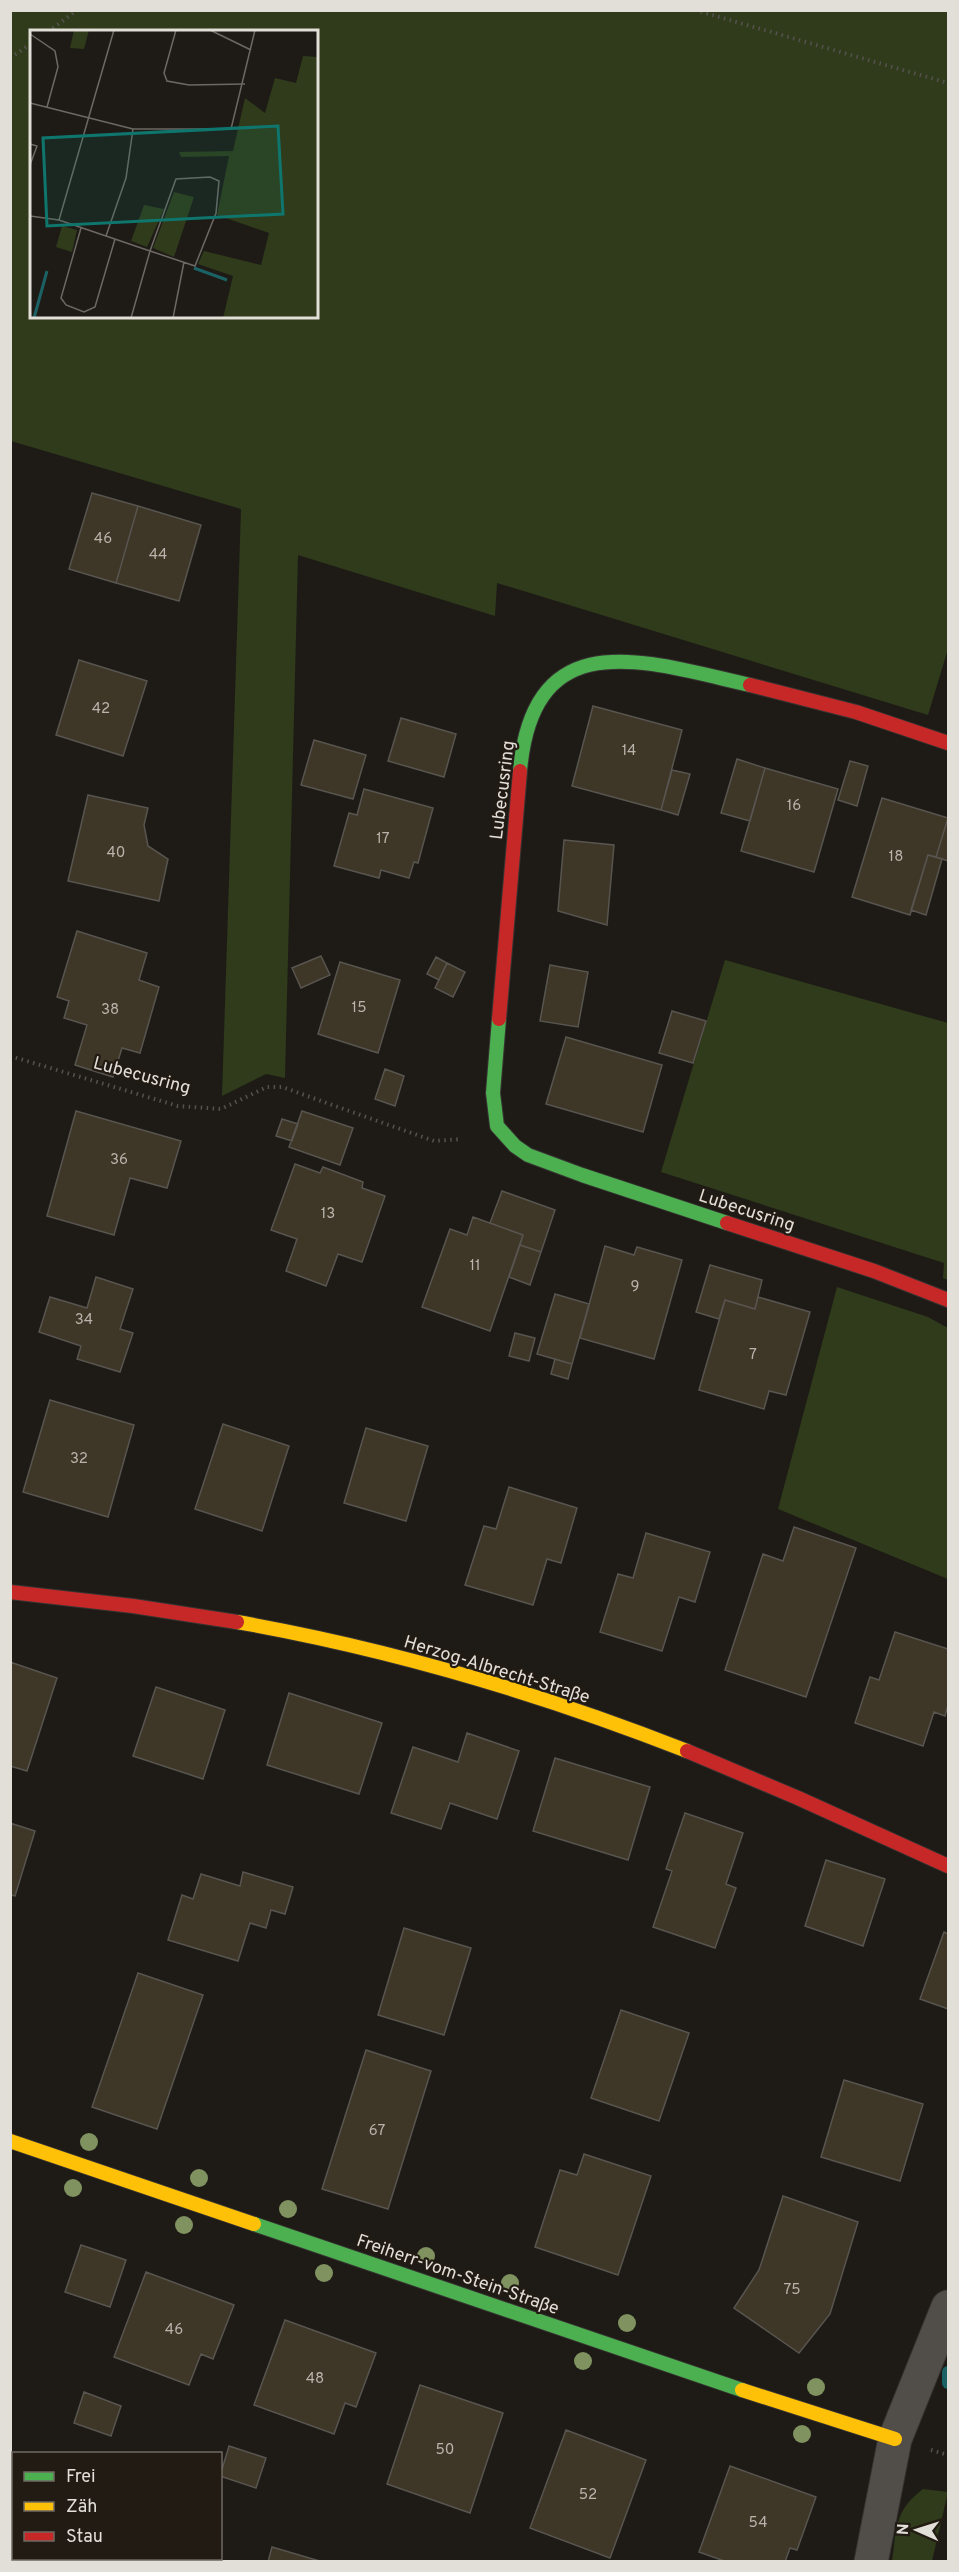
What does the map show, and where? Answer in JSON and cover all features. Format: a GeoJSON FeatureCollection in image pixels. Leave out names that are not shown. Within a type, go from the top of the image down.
{"type":"FeatureCollection","features":[{"type":"Feature","properties":{"kind":"street","name":"Lubecusring"},"geometry":{"type":"LineString","coordinates":[[948,743],[914,730],[782,691],[632,662],[597,662],[562,676],[549,688],[533,716],[519,772],[494,1072],[494,1112],[497,1126],[504,1136],[528,1155],[874,1270],[948,1300]]}},
{"type":"Feature","properties":{"kind":"street","name":"Herzog-Albrecht-Straße"},"geometry":{"type":"LineString","coordinates":[[10,1592],[253,1624],[416,1662],[645,1735],[717,1764],[948,1866]]}},
{"type":"Feature","properties":{"kind":"street","name":"Freiherr-vom-Stein-Straße"},"geometry":{"type":"LineString","coordinates":[[10,2141],[844,2424],[895,2439]]}},
{"type":"Feature","properties":{"kind":"street"},"geometry":{"type":"LineString","coordinates":[[871,2562],[895,2439],[948,2307]]}},
{"type":"Feature","properties":{"kind":"path"},"geometry":{"type":"LineString","coordinates":[[51,30],[77,10]]}},
{"type":"Feature","properties":{"kind":"path"},"geometry":{"type":"LineString","coordinates":[[695,10],[948,84]]}},
{"type":"Feature","properties":{"kind":"path"},"geometry":{"type":"LineString","coordinates":[[10,58],[30,44]]}},
{"type":"Feature","properties":{"kind":"path","name":"Lubecusring"},"geometry":{"type":"LineString","coordinates":[[10,1056],[178,1106],[221,1109],[267,1087],[282,1087],[434,1141],[504,1136]]}},
{"type":"Feature","properties":{"kind":"green space"},"geometry":{"type":"Polygon","coordinates":[[[10,11],[948,11],[948,649],[928,715],[497,583],[495,616],[298,555],[285,1078],[266,1074],[222,1096],[241,509],[11,441],[10,11]]]}},
{"type":"Feature","properties":{"kind":"green space"},"geometry":{"type":"Polygon","coordinates":[[[725,960],[948,1023],[948,1280],[943,1278],[944,1263],[661,1172],[725,960]]]}},
{"type":"Feature","properties":{"kind":"green space"},"geometry":{"type":"Polygon","coordinates":[[[837,1287],[928,1317],[948,1328],[948,1579],[778,1509],[837,1287]]]}},
{"type":"Feature","properties":{"kind":"green space"},"geometry":{"type":"Polygon","coordinates":[[[923,2489],[948,2492],[932,2561],[892,2561],[898,2521],[907,2505],[923,2489]]]}},
{"type":"Feature","properties":{"kind":"building"},"geometry":{"type":"Polygon","coordinates":[[[92,493],[138,506],[116,583],[69,569],[92,493]]]}},
{"type":"Feature","properties":{"kind":"building"},"geometry":{"type":"Polygon","coordinates":[[[138,506],[201,525],[179,601],[116,583],[138,506]]]}},
{"type":"Feature","properties":{"kind":"building"},"geometry":{"type":"Polygon","coordinates":[[[79,660],[147,681],[123,756],[56,735],[79,660]]]}},
{"type":"Feature","properties":{"kind":"building"},"geometry":{"type":"Polygon","coordinates":[[[593,706],[682,730],[661,810],[572,786],[593,706]]]}},
{"type":"Feature","properties":{"kind":"building"},"geometry":{"type":"Polygon","coordinates":[[[401,718],[456,734],[444,777],[388,761],[401,718]]]}},
{"type":"Feature","properties":{"kind":"building"},"geometry":{"type":"Polygon","coordinates":[[[314,740],[366,755],[353,799],[301,785],[314,740]]]}},
{"type":"Feature","properties":{"kind":"building"},"geometry":{"type":"Polygon","coordinates":[[[737,759],[765,768],[750,821],[721,813],[737,759]]]}},
{"type":"Feature","properties":{"kind":"building"},"geometry":{"type":"Polygon","coordinates":[[[850,761],[868,766],[857,806],[838,800],[850,761]]]}},
{"type":"Feature","properties":{"kind":"building"},"geometry":{"type":"Polygon","coordinates":[[[765,768],[838,789],[814,872],[741,851],[765,768]]]}},
{"type":"Feature","properties":{"kind":"building"},"geometry":{"type":"Polygon","coordinates":[[[672,770],[690,774],[678,815],[661,810],[672,770]]]}},
{"type":"Feature","properties":{"kind":"building"},"geometry":{"type":"Polygon","coordinates":[[[364,789],[433,808],[418,863],[414,862],[409,878],[381,870],[379,878],[334,866],[349,813],[357,815],[364,789]]]}},
{"type":"Feature","properties":{"kind":"building"},"geometry":{"type":"Polygon","coordinates":[[[88,795],[148,808],[144,825],[148,846],[168,859],[159,901],[68,881],[88,795]]]}},
{"type":"Feature","properties":{"kind":"building"},"geometry":{"type":"Polygon","coordinates":[[[882,798],[948,818],[936,857],[928,855],[910,915],[852,897],[882,798]]]}},
{"type":"Feature","properties":{"kind":"building"},"geometry":{"type":"Polygon","coordinates":[[[948,818],[948,861],[936,857],[948,818]]]}},
{"type":"Feature","properties":{"kind":"building"},"geometry":{"type":"Polygon","coordinates":[[[564,840],[614,845],[607,925],[558,911],[564,840]]]}},
{"type":"Feature","properties":{"kind":"building"},"geometry":{"type":"Polygon","coordinates":[[[928,855],[942,859],[926,915],[911,910],[928,855]]]}},
{"type":"Feature","properties":{"kind":"building"},"geometry":{"type":"Polygon","coordinates":[[[77,931],[147,953],[139,980],[159,987],[140,1053],[122,1048],[113,1077],[75,1065],[87,1025],[64,1018],[69,1001],[57,997],[77,931]]]}},
{"type":"Feature","properties":{"kind":"building"},"geometry":{"type":"Polygon","coordinates":[[[321,956],[330,975],[301,988],[292,968],[321,956]]]}},
{"type":"Feature","properties":{"kind":"building"},"geometry":{"type":"Polygon","coordinates":[[[436,957],[447,963],[439,980],[427,974],[436,957]]]}},
{"type":"Feature","properties":{"kind":"building"},"geometry":{"type":"Polygon","coordinates":[[[340,962],[400,980],[378,1053],[318,1034],[340,962]]]}},
{"type":"Feature","properties":{"kind":"building"},"geometry":{"type":"Polygon","coordinates":[[[447,963],[465,972],[453,997],[435,988],[447,963]]]}},
{"type":"Feature","properties":{"kind":"building"},"geometry":{"type":"Polygon","coordinates":[[[550,965],[588,972],[578,1027],[540,1021],[550,965]]]}},
{"type":"Feature","properties":{"kind":"building"},"geometry":{"type":"Polygon","coordinates":[[[672,1011],[706,1021],[693,1063],[659,1053],[672,1011]]]}},
{"type":"Feature","properties":{"kind":"building"},"geometry":{"type":"Polygon","coordinates":[[[566,1037],[662,1065],[643,1132],[546,1104],[566,1037]]]}},
{"type":"Feature","properties":{"kind":"building"},"geometry":{"type":"Polygon","coordinates":[[[385,1069],[404,1076],[395,1106],[375,1099],[385,1069]]]}},
{"type":"Feature","properties":{"kind":"building"},"geometry":{"type":"Polygon","coordinates":[[[76,1111],[181,1141],[167,1188],[130,1178],[114,1235],[47,1216],[76,1111]]]}},
{"type":"Feature","properties":{"kind":"building"},"geometry":{"type":"Polygon","coordinates":[[[302,1111],[353,1128],[340,1165],[289,1147],[302,1111]]]}},
{"type":"Feature","properties":{"kind":"building"},"geometry":{"type":"Polygon","coordinates":[[[282,1119],[298,1124],[292,1141],[276,1136],[282,1119]]]}},
{"type":"Feature","properties":{"kind":"building"},"geometry":{"type":"Polygon","coordinates":[[[295,1164],[320,1173],[323,1167],[363,1182],[362,1188],[385,1196],[362,1262],[338,1254],[326,1286],[286,1271],[297,1239],[271,1230],[295,1164]]]}},
{"type":"Feature","properties":{"kind":"building"},"geometry":{"type":"Polygon","coordinates":[[[502,1191],[555,1210],[541,1252],[520,1245],[523,1235],[490,1223],[502,1191]]]}},
{"type":"Feature","properties":{"kind":"building"},"geometry":{"type":"Polygon","coordinates":[[[473,1217],[523,1235],[490,1331],[422,1307],[450,1229],[467,1235],[473,1217]]]}},
{"type":"Feature","properties":{"kind":"building"},"geometry":{"type":"Polygon","coordinates":[[[520,1245],[541,1252],[530,1285],[509,1277],[520,1245]]]}},
{"type":"Feature","properties":{"kind":"building"},"geometry":{"type":"Polygon","coordinates":[[[605,1246],[634,1255],[637,1247],[682,1260],[654,1359],[580,1338],[605,1246]]]}},
{"type":"Feature","properties":{"kind":"building"},"geometry":{"type":"Polygon","coordinates":[[[710,1265],[762,1280],[755,1309],[725,1300],[719,1319],[696,1312],[710,1265]]]}},
{"type":"Feature","properties":{"kind":"building"},"geometry":{"type":"Polygon","coordinates":[[[96,1277],[133,1289],[120,1329],[133,1333],[120,1372],[77,1359],[81,1346],[39,1332],[50,1297],[87,1308],[96,1277]]]}},
{"type":"Feature","properties":{"kind":"building"},"geometry":{"type":"Polygon","coordinates":[[[555,1294],[589,1304],[572,1364],[537,1354],[555,1294]]]}},
{"type":"Feature","properties":{"kind":"building"},"geometry":{"type":"Polygon","coordinates":[[[758,1297],[810,1312],[786,1395],[769,1391],[764,1409],[699,1390],[725,1300],[755,1309],[758,1297]]]}},
{"type":"Feature","properties":{"kind":"building"},"geometry":{"type":"Polygon","coordinates":[[[515,1333],[535,1338],[529,1361],[509,1356],[515,1333]]]}},
{"type":"Feature","properties":{"kind":"building"},"geometry":{"type":"Polygon","coordinates":[[[555,1359],[572,1364],[568,1379],[551,1374],[555,1359]]]}},
{"type":"Feature","properties":{"kind":"building"},"geometry":{"type":"Polygon","coordinates":[[[50,1400],[134,1425],[108,1517],[23,1492],[50,1400]]]}},
{"type":"Feature","properties":{"kind":"building"},"geometry":{"type":"Polygon","coordinates":[[[223,1424],[289,1446],[262,1531],[195,1509],[223,1424]]]}},
{"type":"Feature","properties":{"kind":"building"},"geometry":{"type":"Polygon","coordinates":[[[366,1428],[428,1446],[406,1521],[344,1503],[366,1428]]]}},
{"type":"Feature","properties":{"kind":"building"},"geometry":{"type":"Polygon","coordinates":[[[509,1487],[577,1508],[561,1563],[547,1559],[533,1605],[465,1585],[484,1526],[496,1529],[509,1487]]]}},
{"type":"Feature","properties":{"kind":"building"},"geometry":{"type":"Polygon","coordinates":[[[794,1527],[856,1548],[806,1697],[725,1670],[763,1554],[783,1561],[794,1527]]]}},
{"type":"Feature","properties":{"kind":"building"},"geometry":{"type":"Polygon","coordinates":[[[646,1533],[710,1552],[695,1602],[679,1597],[662,1651],[600,1632],[618,1574],[633,1578],[646,1533]]]}},
{"type":"Feature","properties":{"kind":"building"},"geometry":{"type":"Polygon","coordinates":[[[895,1632],[948,1649],[948,1705],[945,1716],[934,1712],[923,1746],[855,1723],[870,1677],[879,1680],[895,1632]]]}},
{"type":"Feature","properties":{"kind":"building"},"geometry":{"type":"Polygon","coordinates":[[[10,1662],[57,1678],[27,1771],[10,1766],[10,1662]]]}},
{"type":"Feature","properties":{"kind":"building"},"geometry":{"type":"Polygon","coordinates":[[[156,1687],[225,1710],[203,1779],[133,1756],[156,1687]]]}},
{"type":"Feature","properties":{"kind":"building"},"geometry":{"type":"Polygon","coordinates":[[[289,1693],[382,1723],[359,1794],[267,1765],[289,1693]]]}},
{"type":"Feature","properties":{"kind":"building"},"geometry":{"type":"Polygon","coordinates":[[[467,1733],[519,1751],[497,1819],[450,1803],[441,1829],[391,1813],[413,1747],[458,1762],[467,1733]]]}},
{"type":"Feature","properties":{"kind":"building"},"geometry":{"type":"Polygon","coordinates":[[[555,1758],[650,1787],[628,1860],[533,1831],[555,1758]]]}},
{"type":"Feature","properties":{"kind":"building"},"geometry":{"type":"Polygon","coordinates":[[[685,1813],[743,1833],[726,1884],[736,1888],[715,1948],[653,1927],[672,1871],[666,1869],[685,1813]]]}},
{"type":"Feature","properties":{"kind":"building"},"geometry":{"type":"Polygon","coordinates":[[[10,1823],[35,1831],[15,1896],[10,1895],[10,1823]]]}},
{"type":"Feature","properties":{"kind":"building"},"geometry":{"type":"Polygon","coordinates":[[[826,1860],[885,1879],[863,1946],[805,1926],[826,1860]]]}},
{"type":"Feature","properties":{"kind":"building"},"geometry":{"type":"Polygon","coordinates":[[[243,1872],[293,1887],[285,1914],[271,1910],[266,1928],[250,1923],[238,1961],[168,1940],[182,1895],[193,1899],[201,1874],[240,1886],[243,1872]]]}},
{"type":"Feature","properties":{"kind":"building"},"geometry":{"type":"Polygon","coordinates":[[[404,1928],[471,1948],[444,2035],[378,2015],[404,1928]]]}},
{"type":"Feature","properties":{"kind":"building"},"geometry":{"type":"Polygon","coordinates":[[[944,1932],[948,1934],[948,2009],[920,1999],[944,1932]]]}},
{"type":"Feature","properties":{"kind":"building"},"geometry":{"type":"Polygon","coordinates":[[[138,1973],[203,1995],[157,2129],[92,2107],[138,1973]]]}},
{"type":"Feature","properties":{"kind":"building"},"geometry":{"type":"Polygon","coordinates":[[[621,2010],[689,2033],[659,2121],[591,2098],[621,2010]]]}},
{"type":"Feature","properties":{"kind":"building"},"geometry":{"type":"Polygon","coordinates":[[[366,2050],[431,2071],[388,2209],[322,2189],[366,2050]]]}},
{"type":"Feature","properties":{"kind":"building"},"geometry":{"type":"Polygon","coordinates":[[[844,2080],[923,2104],[900,2181],[821,2157],[844,2080]]]}},
{"type":"Feature","properties":{"kind":"building"},"geometry":{"type":"Polygon","coordinates":[[[584,2154],[651,2176],[618,2275],[535,2247],[560,2170],[577,2175],[584,2154]]]}},
{"type":"Feature","properties":{"kind":"building"},"geometry":{"type":"Polygon","coordinates":[[[783,2196],[858,2222],[830,2314],[799,2353],[734,2308],[759,2270],[783,2196]]]}},
{"type":"Feature","properties":{"kind":"building"},"geometry":{"type":"Polygon","coordinates":[[[81,2245],[126,2260],[110,2307],[65,2292],[81,2245]]]}},
{"type":"Feature","properties":{"kind":"building"},"geometry":{"type":"Polygon","coordinates":[[[146,2272],[234,2305],[213,2359],[201,2354],[189,2385],[114,2357],[146,2272]]]}},
{"type":"Feature","properties":{"kind":"building"},"geometry":{"type":"Polygon","coordinates":[[[285,2320],[376,2353],[356,2407],[345,2403],[334,2434],[254,2405],[285,2320]]]}},
{"type":"Feature","properties":{"kind":"building"},"geometry":{"type":"Polygon","coordinates":[[[420,2385],[503,2413],[470,2513],[387,2484],[420,2385]]]}},
{"type":"Feature","properties":{"kind":"building"},"geometry":{"type":"Polygon","coordinates":[[[84,2392],[121,2406],[111,2436],[74,2423],[84,2392]]]}},
{"type":"Feature","properties":{"kind":"building"},"geometry":{"type":"Polygon","coordinates":[[[566,2430],[646,2460],[610,2558],[530,2528],[566,2430]]]}},
{"type":"Feature","properties":{"kind":"building"},"geometry":{"type":"Polygon","coordinates":[[[229,2446],[266,2458],[256,2488],[222,2477],[229,2446]]]}},
{"type":"Feature","properties":{"kind":"building"},"geometry":{"type":"Polygon","coordinates":[[[10,2453],[12,2454],[12,2524],[10,2524],[10,2453]]]}},
{"type":"Feature","properties":{"kind":"building"},"geometry":{"type":"Polygon","coordinates":[[[730,2466],[816,2497],[797,2550],[790,2548],[785,2562],[727,2562],[699,2552],[730,2466]]]}},
{"type":"Feature","properties":{"kind":"building"},"geometry":{"type":"Polygon","coordinates":[[[272,2547],[323,2562],[268,2562],[272,2547]]]}},
{"type":"Feature","properties":{"kind":"building"},"geometry":{"type":"Polygon","coordinates":[[[133,2560],[212,2560],[212,2562],[133,2562],[133,2560]]]}},
{"type":"Feature","properties":{"kind":"waterway"},"geometry":{"type":"LineString","coordinates":[[948,2372],[948,2383]]}},
{"type":"Feature","properties":{"kind":"traffic: fast"},"geometry":{"type":"LineString","coordinates":[[520,771],[529,723],[547,691],[571,671],[601,663],[635,662],[750,685]]}},
{"type":"Feature","properties":{"kind":"traffic: fast"},"geometry":{"type":"LineString","coordinates":[[499,1019],[493,1093],[497,1126],[515,1146],[528,1155],[582,1175],[727,1223]]}},
{"type":"Feature","properties":{"kind":"traffic: fast"},"geometry":{"type":"LineString","coordinates":[[254,2224],[742,2390]]}},
{"type":"Feature","properties":{"kind":"traffic: slow"},"geometry":{"type":"LineString","coordinates":[[237,1622],[351,1646],[465,1675],[577,1711],[687,1751]]}},
{"type":"Feature","properties":{"kind":"traffic: slow"},"geometry":{"type":"LineString","coordinates":[[10,2141],[254,2224]]}},
{"type":"Feature","properties":{"kind":"traffic: slow"},"geometry":{"type":"LineString","coordinates":[[742,2390],[895,2439]]}},
{"type":"Feature","properties":{"kind":"traffic: jam"},"geometry":{"type":"LineString","coordinates":[[750,685],[856,712],[948,743]]}},
{"type":"Feature","properties":{"kind":"traffic: jam"},"geometry":{"type":"LineString","coordinates":[[499,1019],[520,771]]}},
{"type":"Feature","properties":{"kind":"traffic: jam"},"geometry":{"type":"LineString","coordinates":[[727,1223],[874,1271],[948,1300]]}},
{"type":"Feature","properties":{"kind":"traffic: jam"},"geometry":{"type":"LineString","coordinates":[[10,1592],[133,1606],[237,1622]]}},
{"type":"Feature","properties":{"kind":"traffic: jam"},"geometry":{"type":"LineString","coordinates":[[687,1751],[948,1866]]}}]}
